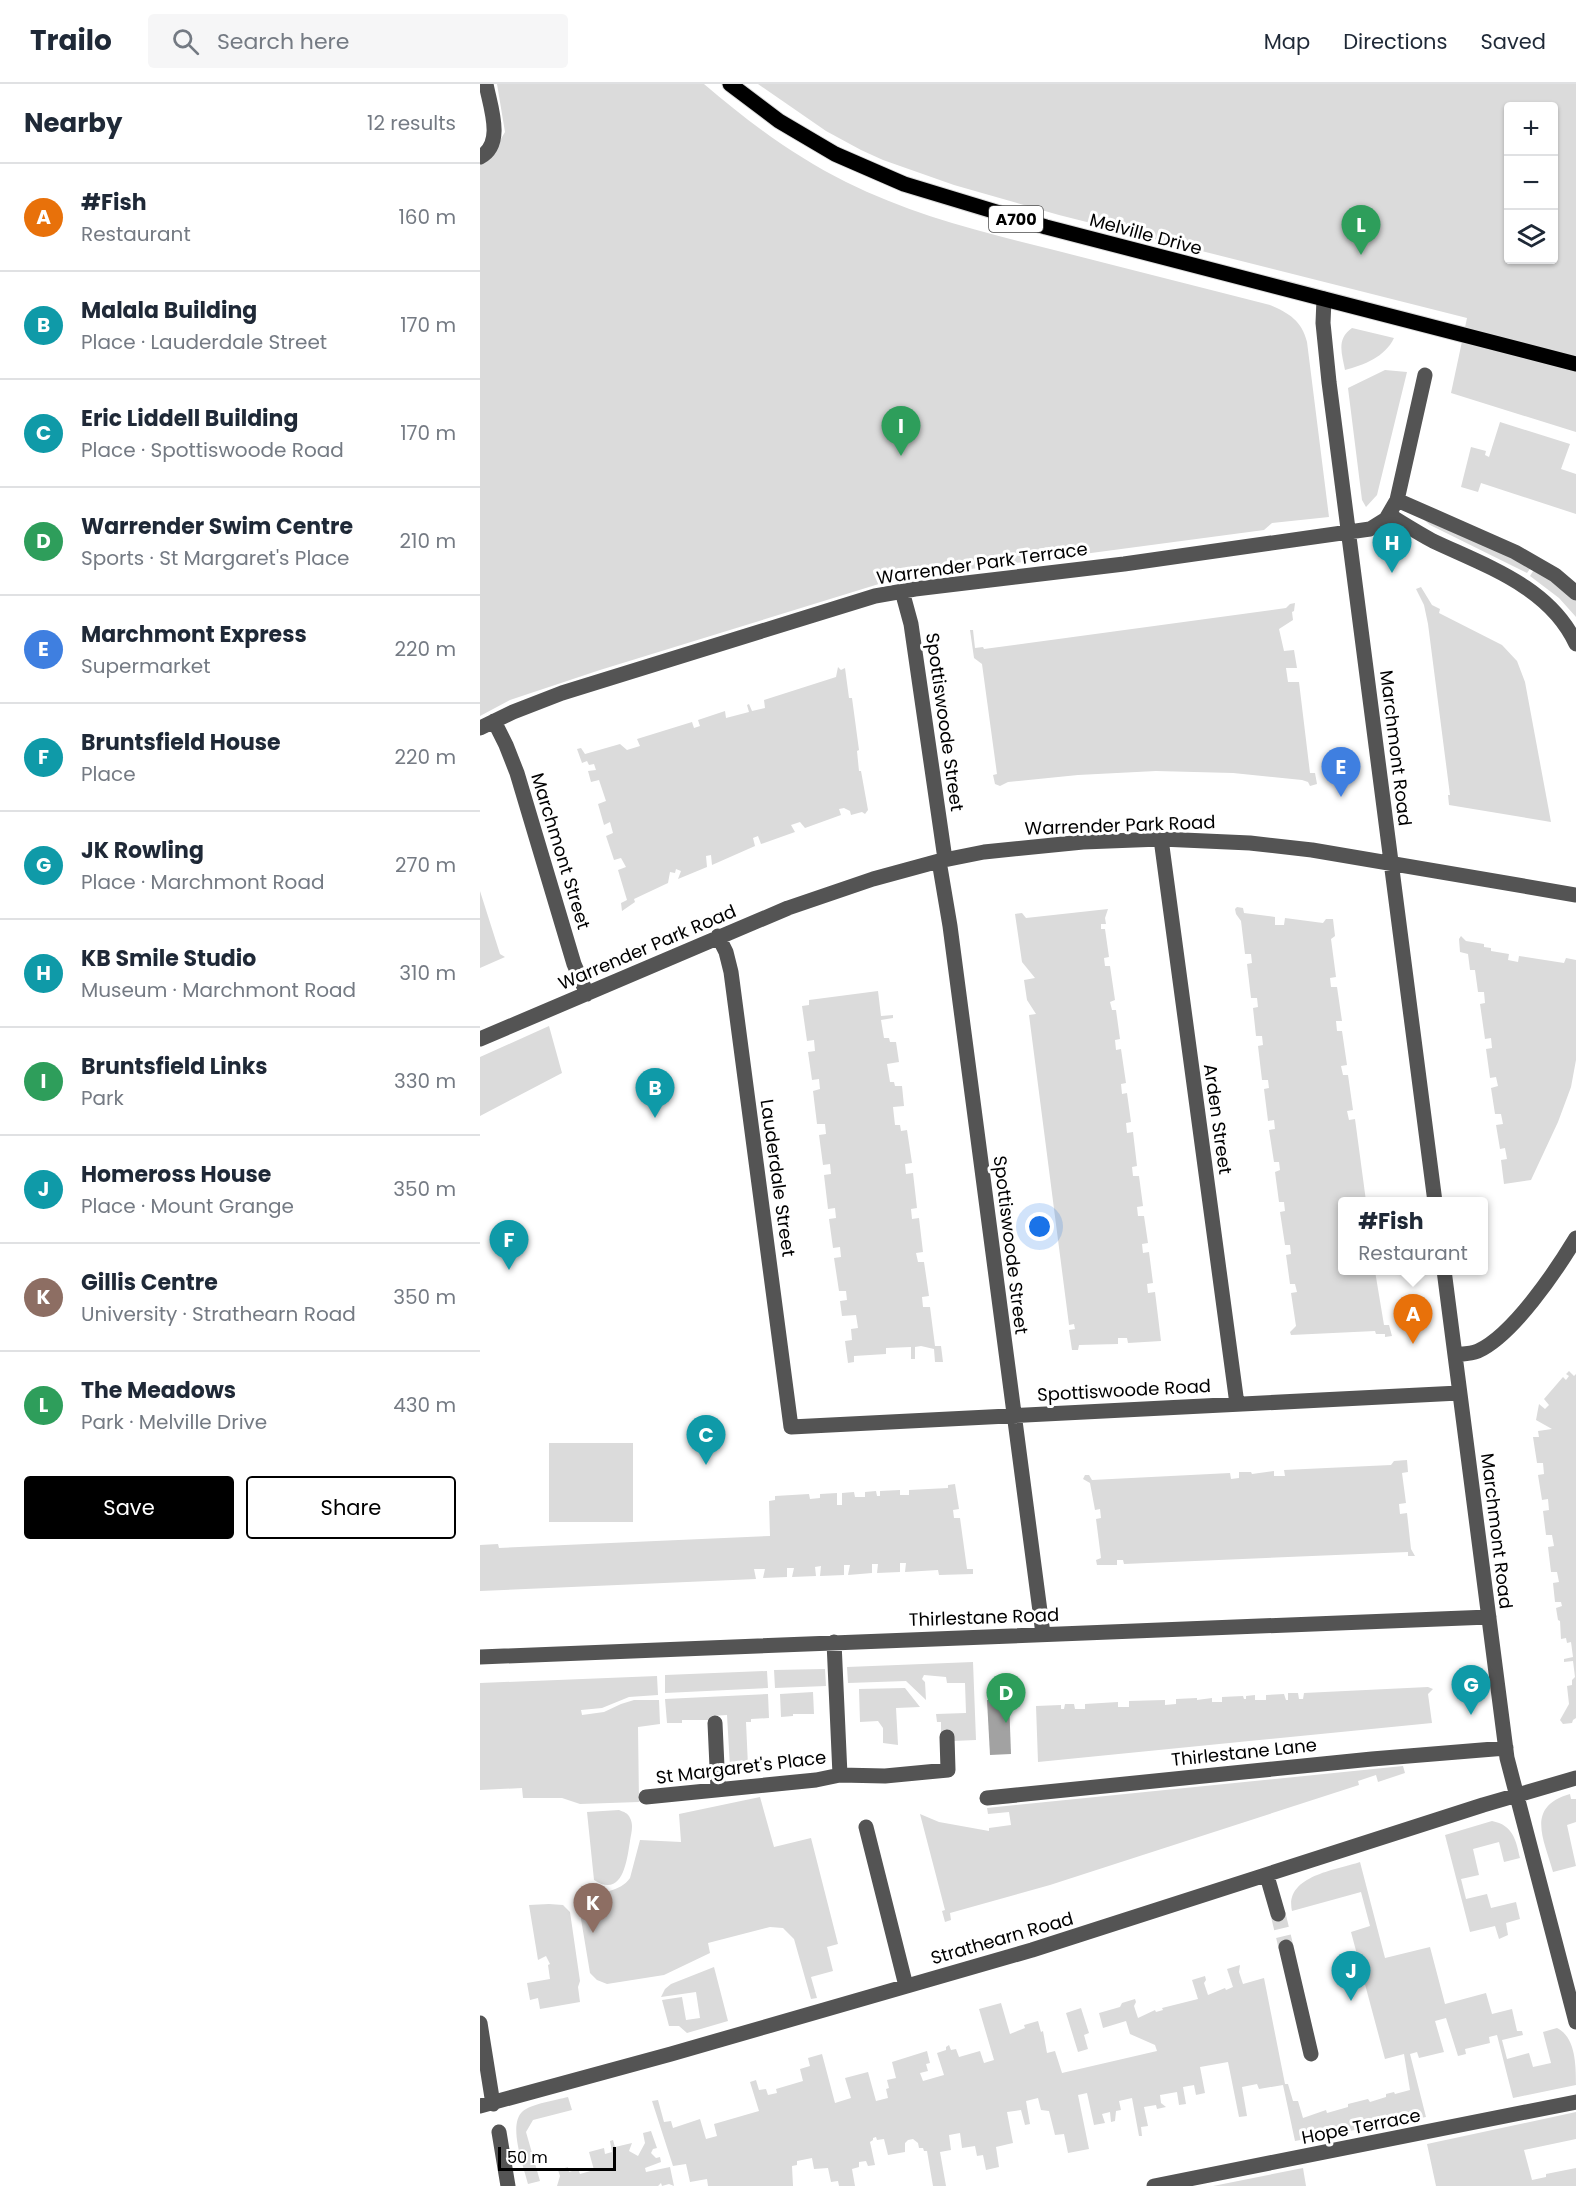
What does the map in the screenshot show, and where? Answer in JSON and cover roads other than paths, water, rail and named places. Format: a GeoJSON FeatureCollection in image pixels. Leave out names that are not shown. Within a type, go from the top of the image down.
{"type":"FeatureCollection","features":[{"type":"Feature","properties":{"kind":"main road","name":"Melville Drive"},"geometry":{"type":"LineString","coordinates":[[730,84],[779,121],[835,154],[904,184],[1046,227],[1576,364]]}},
{"type":"Feature","properties":{"kind":"street"},"geometry":{"type":"LineString","coordinates":[[481,156],[491,148],[495,135],[486,84]]}},
{"type":"Feature","properties":{"kind":"street","name":"Marchmont Road"},"geometry":{"type":"LineString","coordinates":[[1324,299],[1323,323],[1329,381],[1434,1197]]}},
{"type":"Feature","properties":{"kind":"street"},"geometry":{"type":"LineString","coordinates":[[1425,375],[1397,500],[1389,515],[1431,540],[1522,585],[1556,611],[1576,644]]}},
{"type":"Feature","properties":{"kind":"street"},"geometry":{"type":"LineString","coordinates":[[1397,500],[1515,552],[1555,575],[1576,593]]}},
{"type":"Feature","properties":{"kind":"street","name":"Warrender Park Terrace"},"geometry":{"type":"LineString","coordinates":[[480,728],[538,702],[852,602],[902,591],[1349,533],[1370,529],[1389,515]]}},
{"type":"Feature","properties":{"kind":"street","name":"Spottiswoode Street"},"geometry":{"type":"LineString","coordinates":[[902,591],[911,624],[1043,1634]]}},
{"type":"Feature","properties":{"kind":"street","name":"Marchmont Street"},"geometry":{"type":"LineString","coordinates":[[494,721],[514,765],[574,964],[586,994]]}},
{"type":"Feature","properties":{"kind":"street","name":"Warrender Park Road"},"geometry":{"type":"LineString","coordinates":[[480,1040],[718,936],[788,908],[873,879],[942,860],[1025,847],[1161,839],[1278,845],[1576,895]]}},
{"type":"Feature","properties":{"kind":"street","name":"Arden Street"},"geometry":{"type":"LineString","coordinates":[[1161,839],[1237,1404]]}},
{"type":"Feature","properties":{"kind":"street","name":"Lauderdale Street"},"geometry":{"type":"LineString","coordinates":[[718,936],[726,952],[731,972],[791,1427]]}},
{"type":"Feature","properties":{"kind":"street"},"geometry":{"type":"LineString","coordinates":[[1455,1355],[1476,1352],[1502,1333],[1523,1312],[1548,1280],[1576,1238]]}},
{"type":"Feature","properties":{"kind":"street","name":"Marchmont Road"},"geometry":{"type":"LineString","coordinates":[[1445,1275],[1506,1748],[1576,2022]]}},
{"type":"Feature","properties":{"kind":"street","name":"Spottiswoode Road"},"geometry":{"type":"LineString","coordinates":[[791,1427],[1460,1393]]}},
{"type":"Feature","properties":{"kind":"street","name":"Thirlestane Road"},"geometry":{"type":"LineString","coordinates":[[480,1657],[1489,1617]]}},
{"type":"Feature","properties":{"kind":"street","name":"St Margaret's Place"},"geometry":{"type":"LineString","coordinates":[[834,1642],[840,1775]]}},
{"type":"Feature","properties":{"kind":"street"},"geometry":{"type":"LineString","coordinates":[[715,1723],[718,1789]]}},
{"type":"Feature","properties":{"kind":"street","name":"St Margaret's Place"},"geometry":{"type":"LineString","coordinates":[[646,1797],[816,1780],[840,1775],[885,1776],[948,1770],[947,1737]]}},
{"type":"Feature","properties":{"kind":"street","name":"Thirlestane Lane"},"geometry":{"type":"LineString","coordinates":[[987,1798],[1361,1760],[1506,1748]]}},
{"type":"Feature","properties":{"kind":"street","name":"Strathearn Road"},"geometry":{"type":"LineString","coordinates":[[487,2105],[1083,1935],[1576,1778]]}},
{"type":"Feature","properties":{"kind":"street"},"geometry":{"type":"LineString","coordinates":[[866,1827],[906,1986]]}},
{"type":"Feature","properties":{"kind":"street"},"geometry":{"type":"LineString","coordinates":[[1266,1876],[1278,1914]]}},
{"type":"Feature","properties":{"kind":"street"},"geometry":{"type":"LineString","coordinates":[[1286,1947],[1311,2054]]}},
{"type":"Feature","properties":{"kind":"street"},"geometry":{"type":"LineString","coordinates":[[480,2023],[487,2105]]}},
{"type":"Feature","properties":{"kind":"street","name":"Hope Terrace"},"geometry":{"type":"LineString","coordinates":[[1154,2186],[1576,2102]]}},
{"type":"Feature","properties":{"kind":"street"},"geometry":{"type":"LineString","coordinates":[[499,2132],[508,2186]]}},
{"type":"Feature","properties":{"kind":"tunnel"},"geometry":{"type":"LineString","coordinates":[[1278,1914],[1286,1947]]}},
{"type":"Feature","properties":{"kind":"place","name":"The Meadows"},"geometry":{"type":"Point","coordinates":[1361,255]}},
{"type":"Feature","properties":{"kind":"place","name":"Bruntsfield Links"},"geometry":{"type":"Point","coordinates":[901,456]}},
{"type":"Feature","properties":{"kind":"place","name":"KB Smile Studio"},"geometry":{"type":"Point","coordinates":[1392,573]}},
{"type":"Feature","properties":{"kind":"place","name":"Marchmont Express"},"geometry":{"type":"Point","coordinates":[1341,797]}},
{"type":"Feature","properties":{"kind":"place","name":"Malala Building"},"geometry":{"type":"Point","coordinates":[655,1118]}},
{"type":"Feature","properties":{"kind":"place","name":"Bruntsfield House"},"geometry":{"type":"Point","coordinates":[509,1270]}},
{"type":"Feature","properties":{"kind":"place","name":"#Fish"},"geometry":{"type":"Point","coordinates":[1413,1344]}},
{"type":"Feature","properties":{"kind":"place","name":"Eric Liddell Building"},"geometry":{"type":"Point","coordinates":[706,1465]}},
{"type":"Feature","properties":{"kind":"place","name":"JK Rowling"},"geometry":{"type":"Point","coordinates":[1471,1715]}},
{"type":"Feature","properties":{"kind":"place","name":"Warrender Swim Centre"},"geometry":{"type":"Point","coordinates":[1006,1723]}},
{"type":"Feature","properties":{"kind":"place","name":"Gillis Centre"},"geometry":{"type":"Point","coordinates":[593,1933]}},
{"type":"Feature","properties":{"kind":"place","name":"Homeross House"},"geometry":{"type":"Point","coordinates":[1351,2001]}}]}
